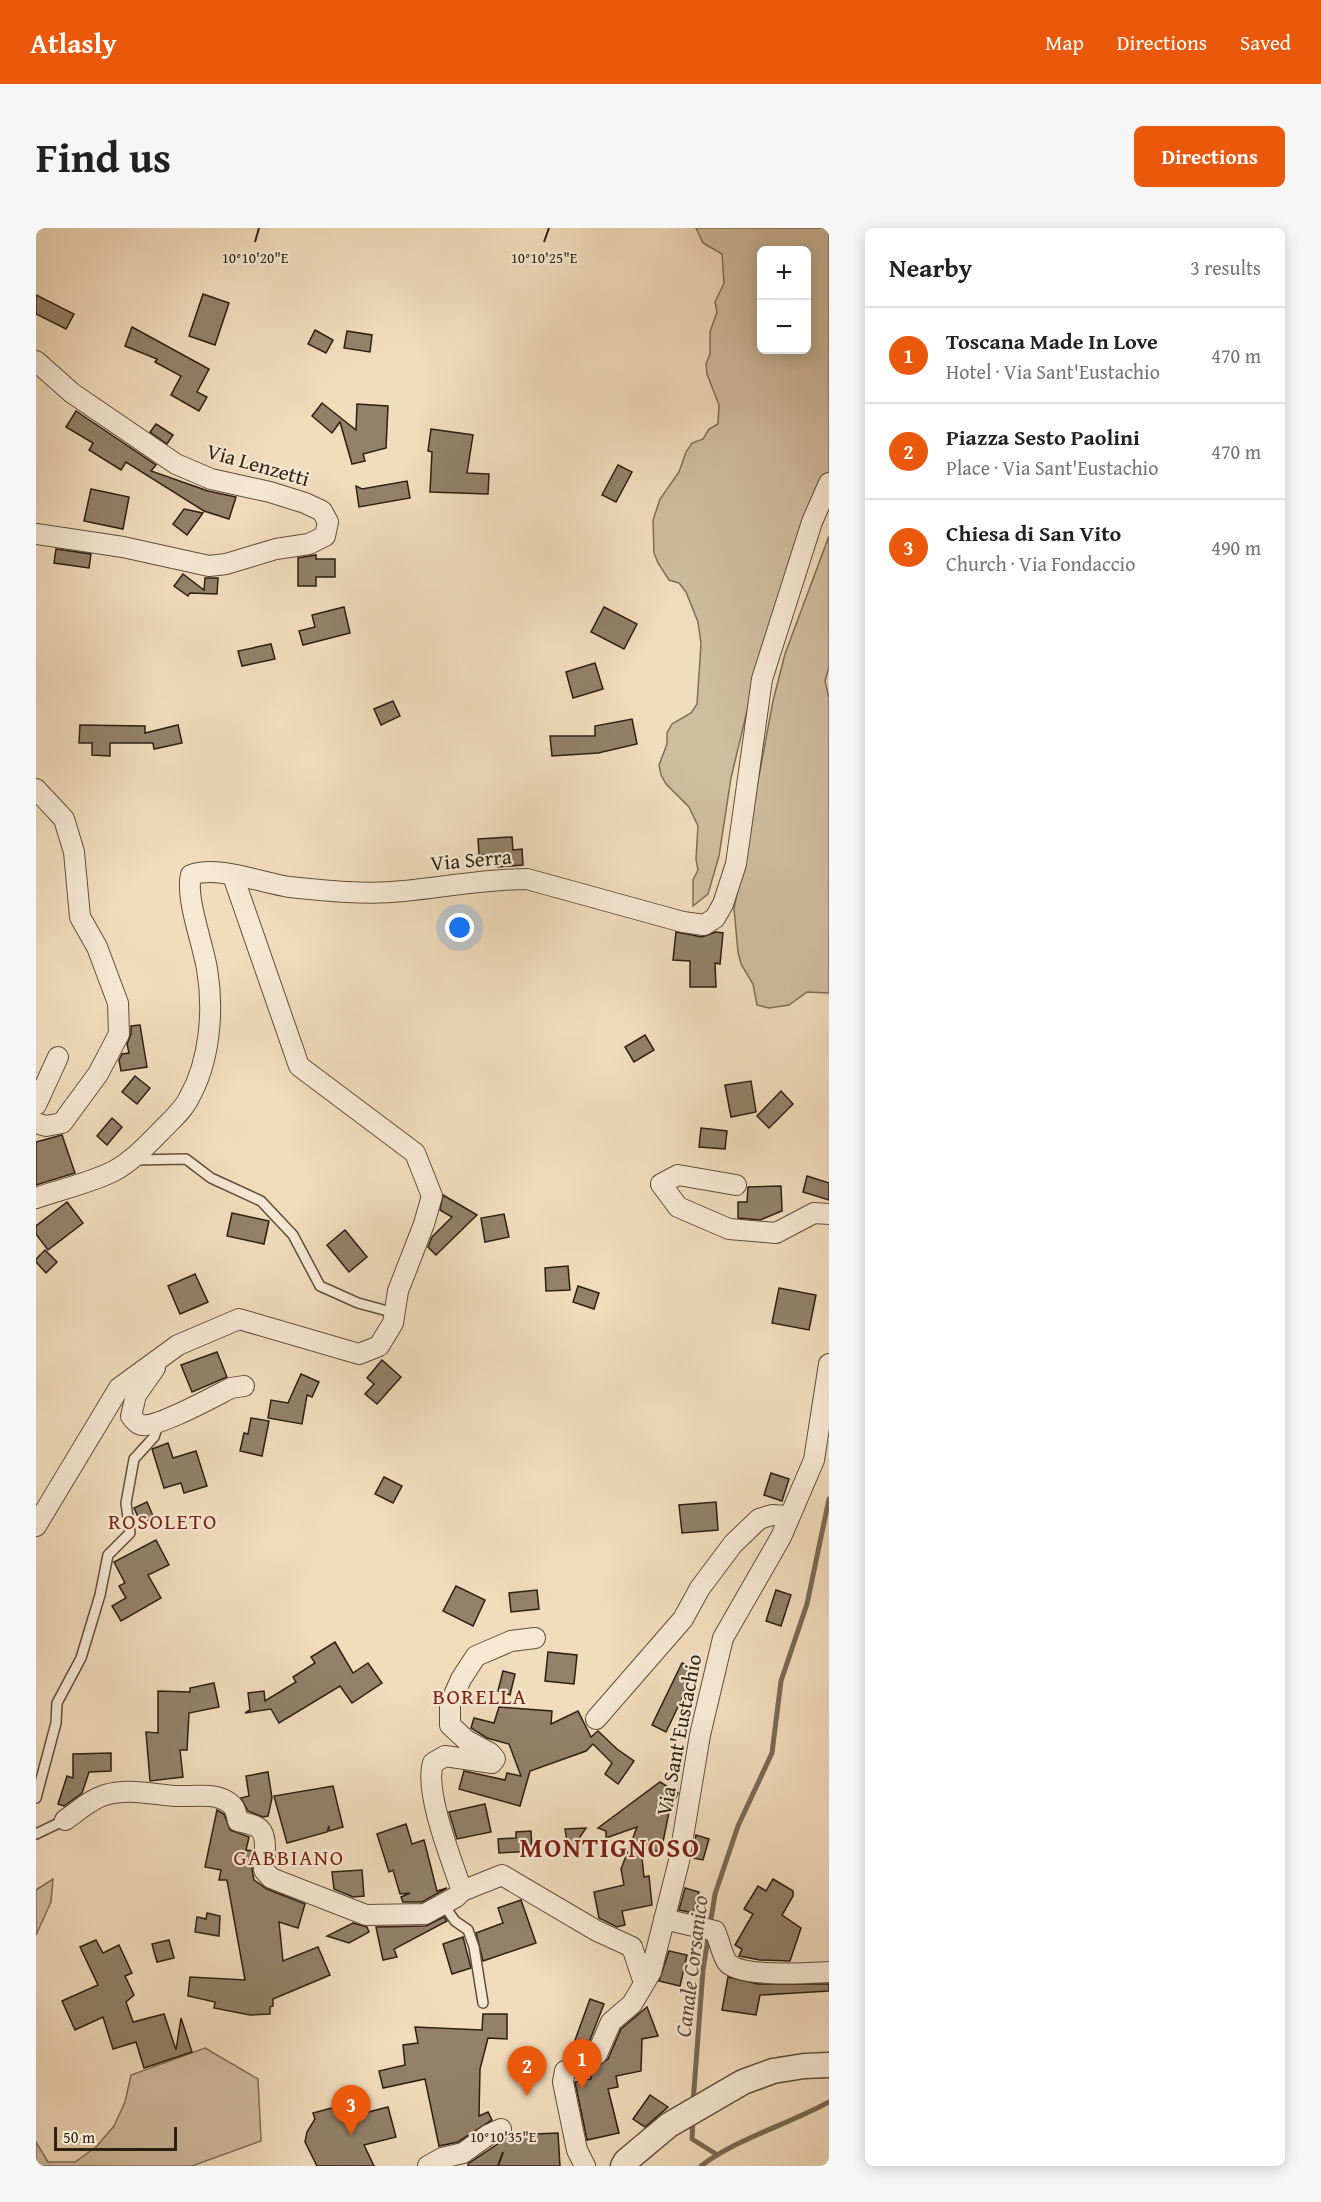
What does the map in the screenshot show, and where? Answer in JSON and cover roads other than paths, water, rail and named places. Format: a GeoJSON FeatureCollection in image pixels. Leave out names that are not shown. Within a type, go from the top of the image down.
{"type":"FeatureCollection","features":[{"type":"Feature","properties":{"kind":"street","name":"Via Lenzetti"},"geometry":{"type":"LineString","coordinates":[[36,361],[72,393],[176,464],[211,479],[270,492],[305,503],[322,511],[328,522],[325,536],[309,544],[276,549],[226,564],[209,566],[123,547],[36,534]]}},
{"type":"Feature","properties":{"kind":"street","name":"Via Serra"},"geometry":{"type":"LineString","coordinates":[[36,1198],[96,1179],[131,1160],[189,1100],[206,1049],[211,991],[191,899],[189,883],[191,875],[199,872],[289,886],[366,892],[403,891],[507,879],[528,879],[582,896],[682,922],[704,925],[715,918],[723,904],[736,864],[762,679],[812,522],[829,483]]}},
{"type":"Feature","properties":{"kind":"street"},"geometry":{"type":"LineString","coordinates":[[36,789],[64,819],[74,852],[80,917],[97,947],[118,1004],[119,1034],[98,1074],[62,1123],[46,1126],[36,1123]]}},
{"type":"Feature","properties":{"kind":"street"},"geometry":{"type":"LineString","coordinates":[[36,1526],[119,1388],[178,1345],[239,1319],[359,1354],[380,1346],[393,1323],[398,1291],[424,1224],[432,1196],[415,1153],[299,1066],[233,876]]}},
{"type":"Feature","properties":{"kind":"street"},"geometry":{"type":"LineString","coordinates":[[36,1105],[58,1057]]}},
{"type":"Feature","properties":{"kind":"street"},"geometry":{"type":"LineString","coordinates":[[736,1185],[678,1175],[661,1184],[678,1207],[729,1229],[776,1233],[814,1213],[829,1214]]}},
{"type":"Feature","properties":{"kind":"street"},"geometry":{"type":"LineString","coordinates":[[163,1356],[136,1395],[131,1416],[135,1422],[142,1425],[159,1423],[231,1388],[244,1386]]}},
{"type":"Feature","properties":{"kind":"street","name":"Via Sant'Eustachio"},"geometry":{"type":"LineString","coordinates":[[585,2166],[577,2150],[563,2082],[565,2072],[597,2054],[610,2022],[632,2004],[651,1972],[679,1862],[700,1735],[723,1638],[781,1537],[814,1460],[829,1364]]}},
{"type":"Feature","properties":{"kind":"street"},"geometry":{"type":"LineString","coordinates":[[596,1719],[682,1619],[700,1588],[733,1544],[759,1519],[772,1515],[789,1516]]}},
{"type":"Feature","properties":{"kind":"street"},"geometry":{"type":"LineString","coordinates":[[462,1892],[440,1821],[430,1774],[433,1763],[445,1756],[492,1763],[495,1759],[490,1753],[466,1740],[450,1725],[450,1704],[461,1679],[476,1656],[511,1641],[535,1638]]}},
{"type":"Feature","properties":{"kind":"street"},"geometry":{"type":"LineString","coordinates":[[65,1820],[102,1796],[116,1792],[214,1797],[226,1800],[235,1808],[238,1821],[258,1827],[262,1832],[264,1870],[271,1878],[366,1915],[425,1914],[462,1892],[502,1875],[597,1931],[632,1947],[644,1983]]}},
{"type":"Feature","properties":{"kind":"street"},"geometry":{"type":"LineString","coordinates":[[664,1919],[715,1931],[727,1962],[736,1970],[783,1974],[829,1972]]}},
{"type":"Feature","properties":{"kind":"street"},"geometry":{"type":"LineString","coordinates":[[623,2166],[669,2125],[743,2082],[773,2071],[829,2065]]}},
{"type":"Feature","properties":{"kind":"street"},"geometry":{"type":"LineString","coordinates":[[428,2166],[442,2158],[463,2153],[488,2135],[501,2129]]}},
{"type":"Feature","properties":{"kind":"lane"},"geometry":{"type":"LineString","coordinates":[[131,1160],[186,1159],[211,1178],[261,1200],[293,1235],[320,1286],[358,1303],[394,1313]]}},
{"type":"Feature","properties":{"kind":"lane"},"geometry":{"type":"LineString","coordinates":[[36,1798],[56,1723],[57,1703],[81,1658],[100,1595],[108,1555],[130,1533],[126,1503],[134,1459],[154,1437],[159,1423]]}},
{"type":"Feature","properties":{"kind":"lane"},"geometry":{"type":"LineString","coordinates":[[36,1834],[65,1820]]}},
{"type":"Feature","properties":{"kind":"lane"},"geometry":{"type":"LineString","coordinates":[[443,1904],[455,1921],[468,1930],[474,1947],[483,2003]]}},
{"type":"Feature","properties":{"kind":"waterway","name":"Canale Corsanico"},"geometry":{"type":"LineString","coordinates":[[693,2103],[703,1970],[715,1894],[738,1826],[772,1753],[781,1681],[807,1604],[829,1499]]}},
{"type":"Feature","properties":{"kind":"waterway"},"geometry":{"type":"LineString","coordinates":[[701,2166],[730,2148],[829,2102]]}},
{"type":"Feature","properties":{"kind":"waterway","name":"Canale Corsanico"},"geometry":{"type":"LineString","coordinates":[[693,2118],[692,2139],[716,2154]]}},
{"type":"Feature","properties":{"kind":"place","name":"Toscana Made In Love"},"geometry":{"type":"Point","coordinates":[582,2089]}},
{"type":"Feature","properties":{"kind":"place","name":"Piazza Sesto Paolini"},"geometry":{"type":"Point","coordinates":[527,2096]}},
{"type":"Feature","properties":{"kind":"place","name":"Chiesa di San Vito"},"geometry":{"type":"Point","coordinates":[351,2135]}},
{"type":"Feature","properties":{"kind":"district","name":"ROSOLETO"},"geometry":{"type":"Point","coordinates":[163,1521]}},
{"type":"Feature","properties":{"kind":"district","name":"BORELLA"},"geometry":{"type":"Point","coordinates":[480,1696]}},
{"type":"Feature","properties":{"kind":"district","name":"MONTIGNOSO"},"geometry":{"type":"Point","coordinates":[610,1848]}},
{"type":"Feature","properties":{"kind":"district","name":"GABBIANO"},"geometry":{"type":"Point","coordinates":[289,1857]}}]}
